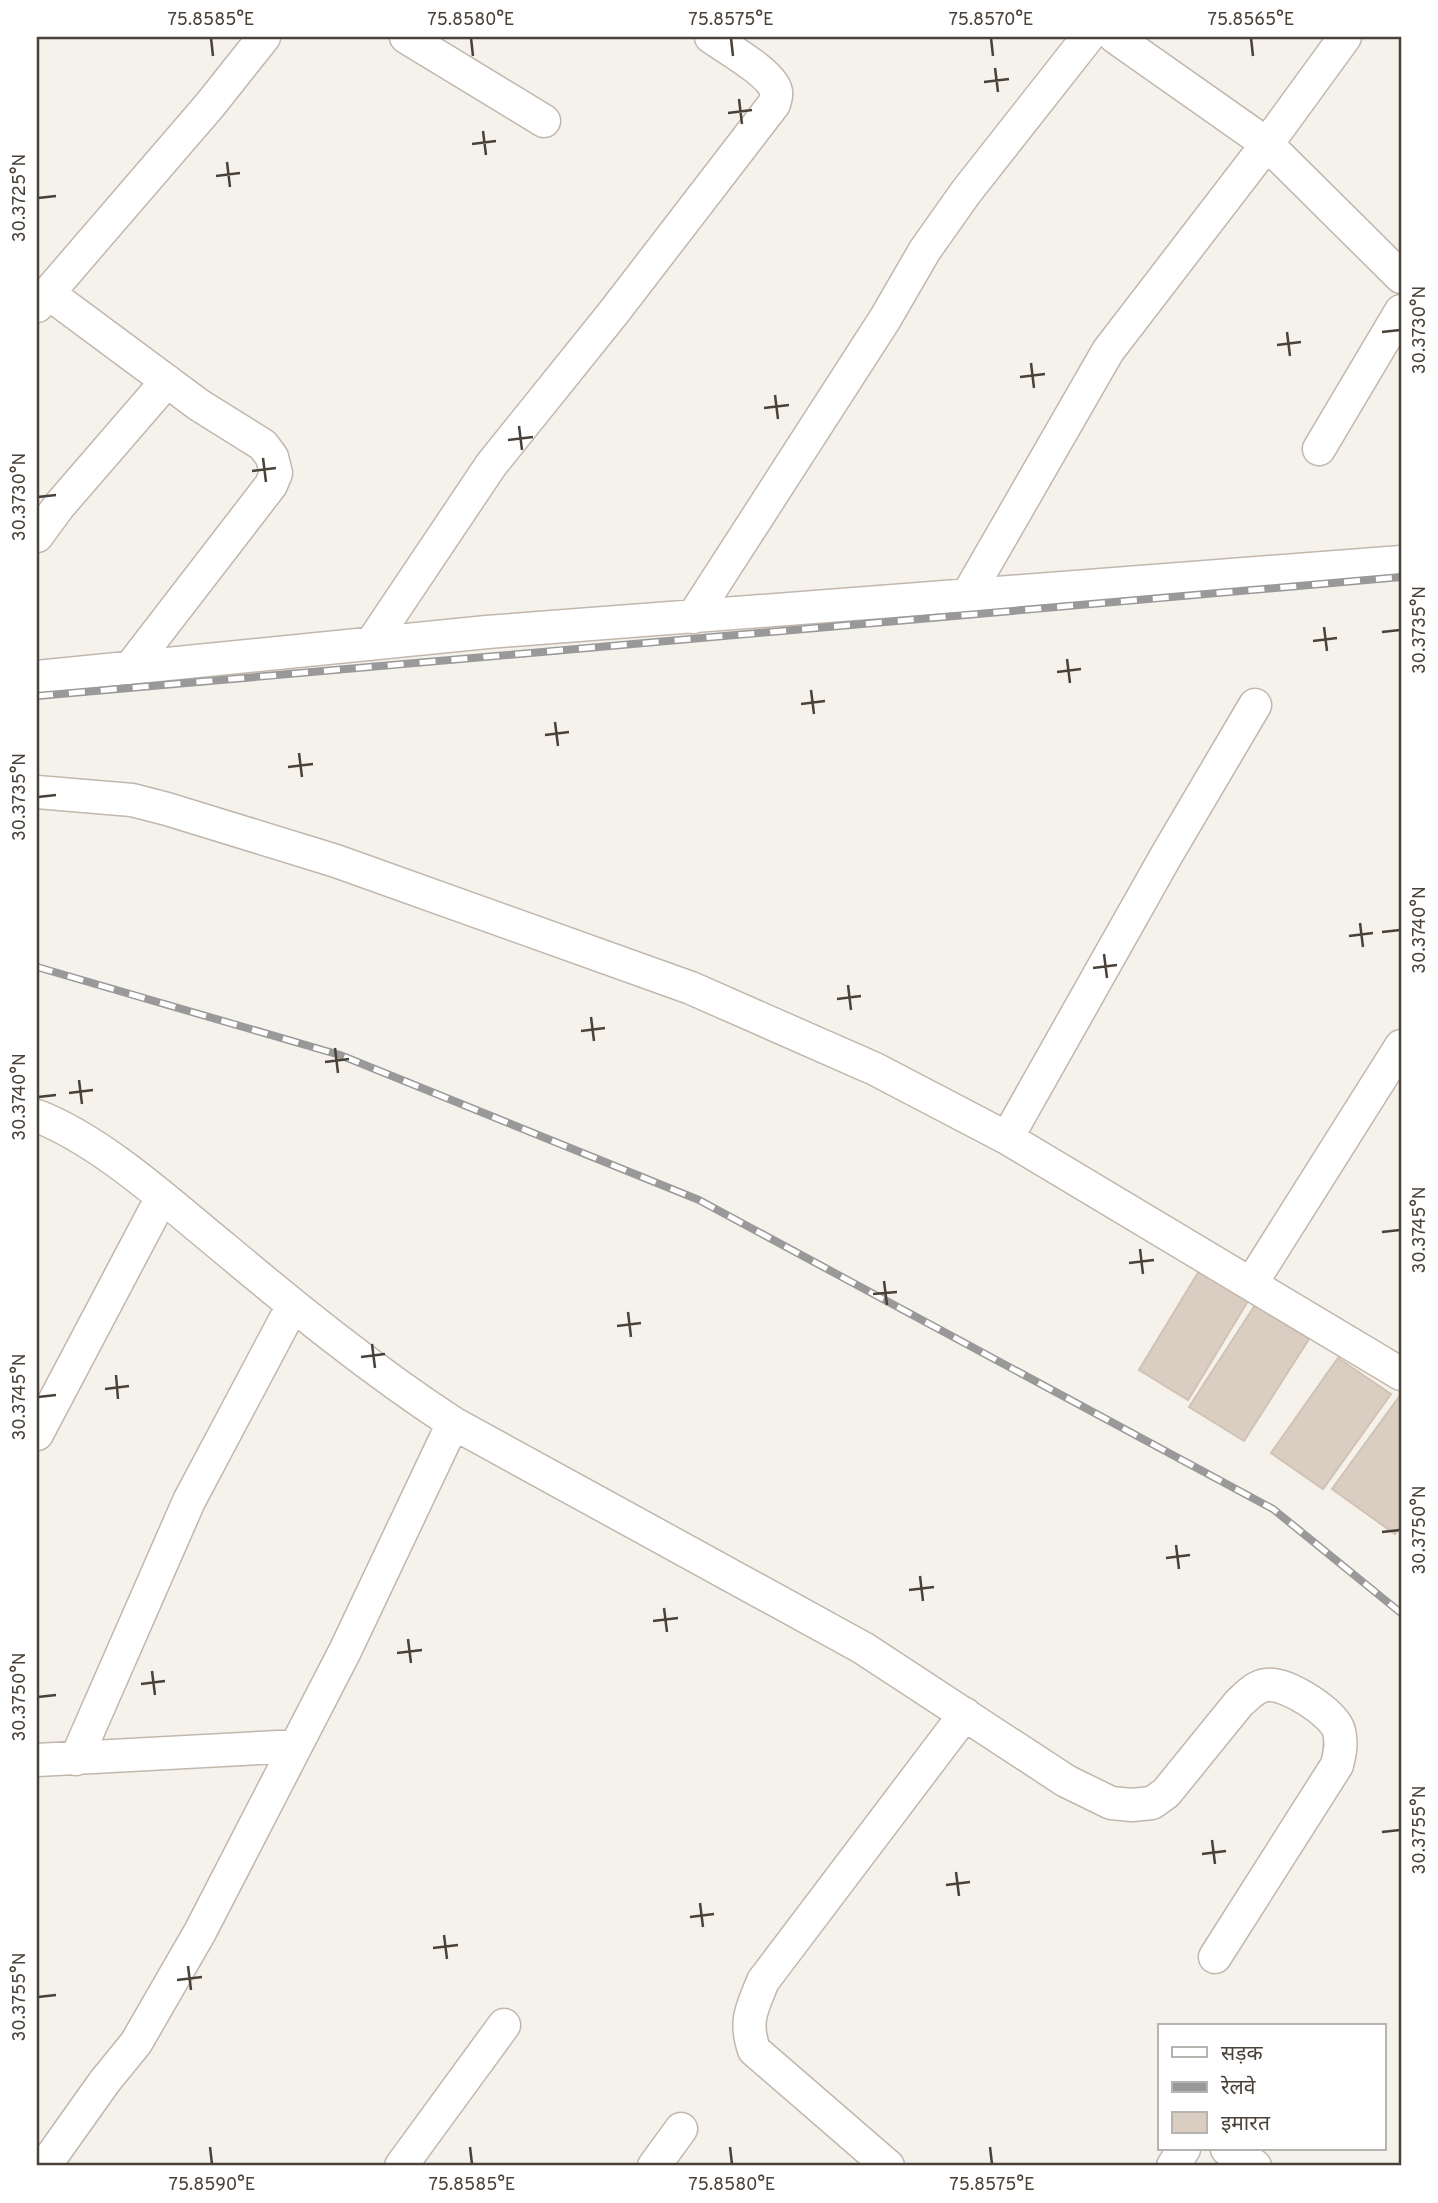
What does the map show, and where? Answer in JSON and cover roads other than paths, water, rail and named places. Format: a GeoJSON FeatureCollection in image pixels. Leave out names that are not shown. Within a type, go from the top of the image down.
{"type":"FeatureCollection","features":[{"type":"Feature","properties":{"kind":"street"},"geometry":{"type":"LineString","coordinates":[[130,668],[271,485],[276,472],[272,457],[263,445],[42,300],[210,105],[264,37]]}},
{"type":"Feature","properties":{"kind":"street"},"geometry":{"type":"LineString","coordinates":[[406,37],[544,121]]}},
{"type":"Feature","properties":{"kind":"street"},"geometry":{"type":"LineString","coordinates":[[372,644],[491,465],[614,312],[774,104],[776,93],[773,83],[755,67],[711,37]]}},
{"type":"Feature","properties":{"kind":"street"},"geometry":{"type":"LineString","coordinates":[[693,617],[885,318],[925,250],[1088,37]]}},
{"type":"Feature","properties":{"kind":"street"},"geometry":{"type":"LineString","coordinates":[[1115,37],[1267,144],[1401,277]]}},
{"type":"Feature","properties":{"kind":"street"},"geometry":{"type":"LineString","coordinates":[[967,596],[1108,351],[1267,144],[1345,37]]}},
{"type":"Feature","properties":{"kind":"street"},"geometry":{"type":"LineString","coordinates":[[1319,449],[1401,311]]}},
{"type":"Feature","properties":{"kind":"street"},"geometry":{"type":"LineString","coordinates":[[37,536],[59,506],[167,381]]}},
{"type":"Feature","properties":{"kind":"street"},"geometry":{"type":"LineString","coordinates":[[37,677],[372,644],[1401,562]]}},
{"type":"Feature","properties":{"kind":"street"},"geometry":{"type":"LineString","coordinates":[[1007,1138],[1166,856],[1255,705]]}},
{"type":"Feature","properties":{"kind":"street"},"geometry":{"type":"LineString","coordinates":[[37,792],[132,800],[362,870],[691,988],[875,1069],[1007,1138],[1401,1374]]}},
{"type":"Feature","properties":{"kind":"street"},"geometry":{"type":"LineString","coordinates":[[1251,1284],[1401,1045]]}},
{"type":"Feature","properties":{"kind":"street"},"geometry":{"type":"LineString","coordinates":[[37,1116],[80,1136],[162,1197],[293,1305],[409,1394],[453,1423],[863,1648],[1066,1781],[1111,1802],[1132,1805],[1152,1803],[1166,1793],[1239,1703],[1251,1691],[1266,1685],[1283,1688],[1301,1696],[1330,1716],[1339,1730],[1341,1748],[1337,1765],[1215,1957]]}},
{"type":"Feature","properties":{"kind":"street"},"geometry":{"type":"LineString","coordinates":[[37,1434],[162,1197]]}},
{"type":"Feature","properties":{"kind":"street"},"geometry":{"type":"LineString","coordinates":[[76,1759],[189,1501],[293,1305]]}},
{"type":"Feature","properties":{"kind":"street"},"geometry":{"type":"LineString","coordinates":[[44,2161],[136,2043],[200,1933],[345,1651],[453,1423]]}},
{"type":"Feature","properties":{"kind":"street"},"geometry":{"type":"LineString","coordinates":[[888,2166],[754,2050],[748,2032],[751,2013],[763,1981],[965,1714]]}},
{"type":"Feature","properties":{"kind":"street"},"geometry":{"type":"LineString","coordinates":[[37,1760],[296,1746]]}},
{"type":"Feature","properties":{"kind":"street"},"geometry":{"type":"LineString","coordinates":[[401,2166],[504,2025]]}},
{"type":"Feature","properties":{"kind":"street"},"geometry":{"type":"LineString","coordinates":[[654,2166],[681,2129]]}},
{"type":"Feature","properties":{"kind":"street"},"geometry":{"type":"LineString","coordinates":[[1173,2166],[1183,2150]]}},
{"type":"Feature","properties":{"kind":"street"},"geometry":{"type":"LineString","coordinates":[[1229,2150],[1255,2166]]}},
{"type":"Feature","properties":{"kind":"railway"},"geometry":{"type":"LineString","coordinates":[[37,696],[1401,577]]}},
{"type":"Feature","properties":{"kind":"railway"},"geometry":{"type":"LineString","coordinates":[[37,967],[340,1055],[699,1200],[1273,1509],[1401,1613]]}}]}
